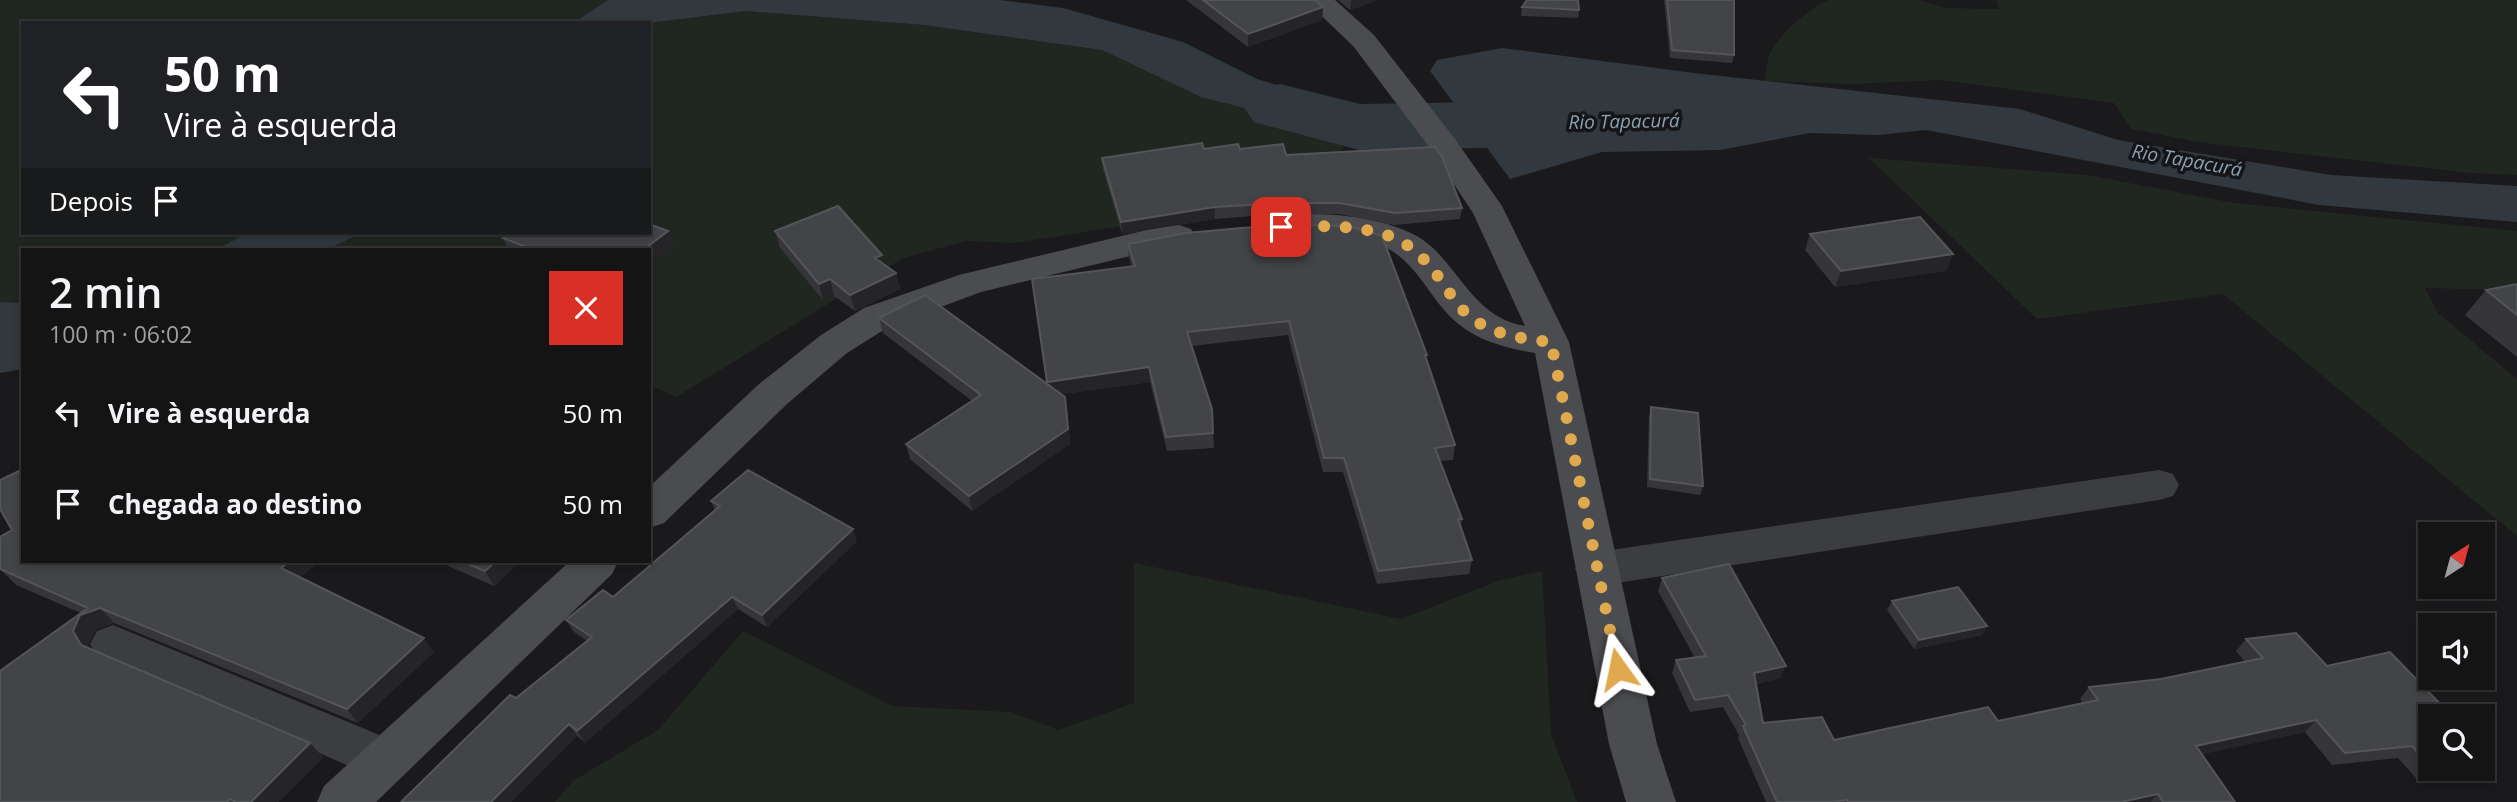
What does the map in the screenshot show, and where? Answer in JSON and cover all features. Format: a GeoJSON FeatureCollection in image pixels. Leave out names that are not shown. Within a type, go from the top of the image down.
{"type":"FeatureCollection","features":[{"type":"Feature","properties":{"kind":"street"},"geometry":{"type":"LineString","coordinates":[[1319,0],[1364,41],[1444,146],[1490,213],[1551,342],[1633,744],[1651,802]]}},
{"type":"Feature","properties":{"kind":"street"},"geometry":{"type":"LineString","coordinates":[[1245,229],[1328,225],[1374,233],[1406,244],[1430,265],[1458,305],[1480,324],[1500,335],[1551,342]]}},
{"type":"Feature","properties":{"kind":"street"},"geometry":{"type":"LineString","coordinates":[[651,510],[773,394],[834,344],[877,317],[971,283],[1155,239],[1206,233]]}},
{"type":"Feature","properties":{"kind":"street"},"geometry":{"type":"LineString","coordinates":[[1597,569],[2159,485]]}},
{"type":"Feature","properties":{"kind":"street"},"geometry":{"type":"LineString","coordinates":[[342,802],[596,563]]}},
{"type":"Feature","properties":{"kind":"street"},"geometry":{"type":"LineString","coordinates":[[113,644],[387,760]]}},
{"type":"Feature","properties":{"kind":"shaded area"},"geometry":{"type":"Polygon","coordinates":[[[0,0],[608,0],[576,21],[21,21],[21,235],[245,235],[221,248],[21,248],[21,303],[0,302],[0,0]]]}},
{"type":"Feature","properties":{"kind":"shaded area"},"geometry":{"type":"Polygon","coordinates":[[[1828,0],[1919,0],[1946,8],[1999,9],[1997,0],[2517,0],[2517,175],[2471,173],[2205,143],[2131,129],[2114,103],[1941,80],[1853,84],[1765,81],[1770,53],[1780,38],[1804,15],[1828,0]]]}},
{"type":"Feature","properties":{"kind":"shaded area"},"geometry":{"type":"Polygon","coordinates":[[[746,11],[924,25],[1102,50],[1201,97],[1351,135],[1312,196],[1015,243],[966,241],[903,258],[676,397],[651,386],[651,248],[330,248],[358,235],[651,235],[651,23],[746,11]]]}},
{"type":"Feature","properties":{"kind":"shaded area"},"geometry":{"type":"Polygon","coordinates":[[[1869,158],[2087,175],[2234,203],[2517,231],[2517,290],[2425,288],[2438,313],[2517,379],[2517,536],[2223,294],[2037,319],[1869,158]]]}},
{"type":"Feature","properties":{"kind":"shaded area"},"geometry":{"type":"Polygon","coordinates":[[[1134,563],[1401,619],[1501,580],[1542,571],[1551,734],[1577,802],[555,802],[573,781],[658,730],[743,631],[892,706],[1011,712],[1058,730],[1134,703],[1134,563]]]}},
{"type":"Feature","properties":{"kind":"water"},"geometry":{"type":"Polygon","coordinates":[[[608,0],[1000,0],[1063,8],[1183,42],[1257,79],[1334,102],[1361,108],[1390,105],[1416,140],[1351,135],[1201,97],[1102,50],[924,25],[746,11],[651,23],[576,21],[608,0]]]}},
{"type":"Feature","properties":{"kind":"water"},"geometry":{"type":"Polygon","coordinates":[[[1502,48],[1702,74],[2020,109],[2118,140],[2331,175],[2517,186],[2517,222],[2319,205],[1926,130],[1878,135],[1810,133],[1720,150],[1602,152],[1510,179],[1430,71],[1437,60],[1502,48]]]}},
{"type":"Feature","properties":{"kind":"water"},"geometry":{"type":"Polygon","coordinates":[[[243,235],[358,235],[330,248],[220,248],[243,235]]]}},
{"type":"Feature","properties":{"kind":"water"},"geometry":{"type":"Polygon","coordinates":[[[0,302],[21,303],[21,369],[0,373],[0,302]]]}},
{"type":"Feature","properties":{"kind":"building"},"geometry":{"type":"Polygon","coordinates":[[[1203,0],[1315,0],[1323,7],[1248,34],[1203,0]]]}},
{"type":"Feature","properties":{"kind":"building"},"geometry":{"type":"Polygon","coordinates":[[[1527,0],[1578,0],[1579,10],[1522,7],[1527,0]]]}},
{"type":"Feature","properties":{"kind":"building"},"geometry":{"type":"Polygon","coordinates":[[[1667,0],[1734,0],[1734,55],[1672,50],[1667,0]]]}},
{"type":"Feature","properties":{"kind":"building"},"geometry":{"type":"Polygon","coordinates":[[[1202,143],[1204,149],[1238,144],[1240,149],[1283,144],[1286,155],[1435,147],[1442,157],[1462,208],[1395,213],[1340,203],[1280,203],[1215,207],[1121,222],[1102,158],[1202,143]]]}},
{"type":"Feature","properties":{"kind":"building"},"geometry":{"type":"Polygon","coordinates":[[[838,206],[882,255],[875,258],[896,273],[850,295],[830,279],[819,284],[775,231],[838,206]]]}},
{"type":"Feature","properties":{"kind":"building"},"geometry":{"type":"Polygon","coordinates":[[[1920,217],[1953,254],[1841,271],[1810,234],[1920,217]]]}},
{"type":"Feature","properties":{"kind":"building"},"geometry":{"type":"Polygon","coordinates":[[[651,225],[668,231],[646,248],[529,248],[503,238],[508,235],[651,235],[651,225]]]}},
{"type":"Feature","properties":{"kind":"building"},"geometry":{"type":"Polygon","coordinates":[[[1326,225],[1356,228],[1382,236],[1427,355],[1455,445],[1435,448],[1462,519],[1458,519],[1472,560],[1378,571],[1344,458],[1324,458],[1289,321],[1187,332],[1212,409],[1213,433],[1166,437],[1149,367],[1047,382],[1032,279],[1135,266],[1128,244],[1186,233],[1253,227],[1326,225]]]}},
{"type":"Feature","properties":{"kind":"building"},"geometry":{"type":"Polygon","coordinates":[[[2517,284],[2517,315],[2486,290],[2517,284]]]}},
{"type":"Feature","properties":{"kind":"building"},"geometry":{"type":"Polygon","coordinates":[[[925,295],[1065,397],[1068,429],[969,496],[906,444],[981,395],[879,318],[925,295]]]}},
{"type":"Feature","properties":{"kind":"building"},"geometry":{"type":"Polygon","coordinates":[[[1651,407],[1698,413],[1703,486],[1650,479],[1651,407]]]}},
{"type":"Feature","properties":{"kind":"building"},"geometry":{"type":"Polygon","coordinates":[[[21,470],[21,563],[288,563],[281,568],[424,638],[347,709],[100,608],[80,615],[73,631],[81,645],[310,743],[251,802],[236,802],[230,799],[227,802],[0,802],[0,671],[88,608],[0,569],[0,537],[12,530],[0,509],[0,480],[21,470]]]}},
{"type":"Feature","properties":{"kind":"building"},"geometry":{"type":"Polygon","coordinates":[[[748,470],[853,529],[762,615],[732,597],[577,731],[569,724],[491,802],[401,802],[510,695],[516,698],[592,637],[566,620],[603,590],[613,597],[720,506],[711,501],[748,470]]]}},
{"type":"Feature","properties":{"kind":"building"},"geometry":{"type":"Polygon","coordinates":[[[465,563],[494,563],[485,571],[465,563]]]}},
{"type":"Feature","properties":{"kind":"building"},"geometry":{"type":"Polygon","coordinates":[[[1729,564],[1786,666],[1754,673],[1763,723],[1822,717],[1834,740],[1988,707],[1998,721],[2098,700],[2089,687],[2161,679],[2263,658],[2246,639],[2296,633],[2327,666],[2390,652],[2418,681],[2418,690],[2427,690],[2440,704],[2418,704],[2418,753],[2412,746],[2345,753],[2316,720],[2196,746],[2235,802],[2163,802],[2158,794],[2121,802],[1777,802],[1743,726],[1746,725],[1728,695],[1695,700],[1676,660],[1706,656],[1662,578],[1729,564]]]}},
{"type":"Feature","properties":{"kind":"building"},"geometry":{"type":"Polygon","coordinates":[[[1958,587],[1987,626],[1919,640],[1892,601],[1958,587]]]}},
{"type":"Feature","properties":{"kind":"waterway","name":"Rio Tapacurá"},"geometry":{"type":"LineString","coordinates":[[1280,106],[1359,127],[1601,123]]}},
{"type":"Feature","properties":{"kind":"route"},"geometry":{"type":"LineString","coordinates":[[1281,227],[1328,225],[1374,233],[1406,244],[1430,265],[1458,305],[1480,324],[1500,335],[1551,342],[1618,669]]}}]}
